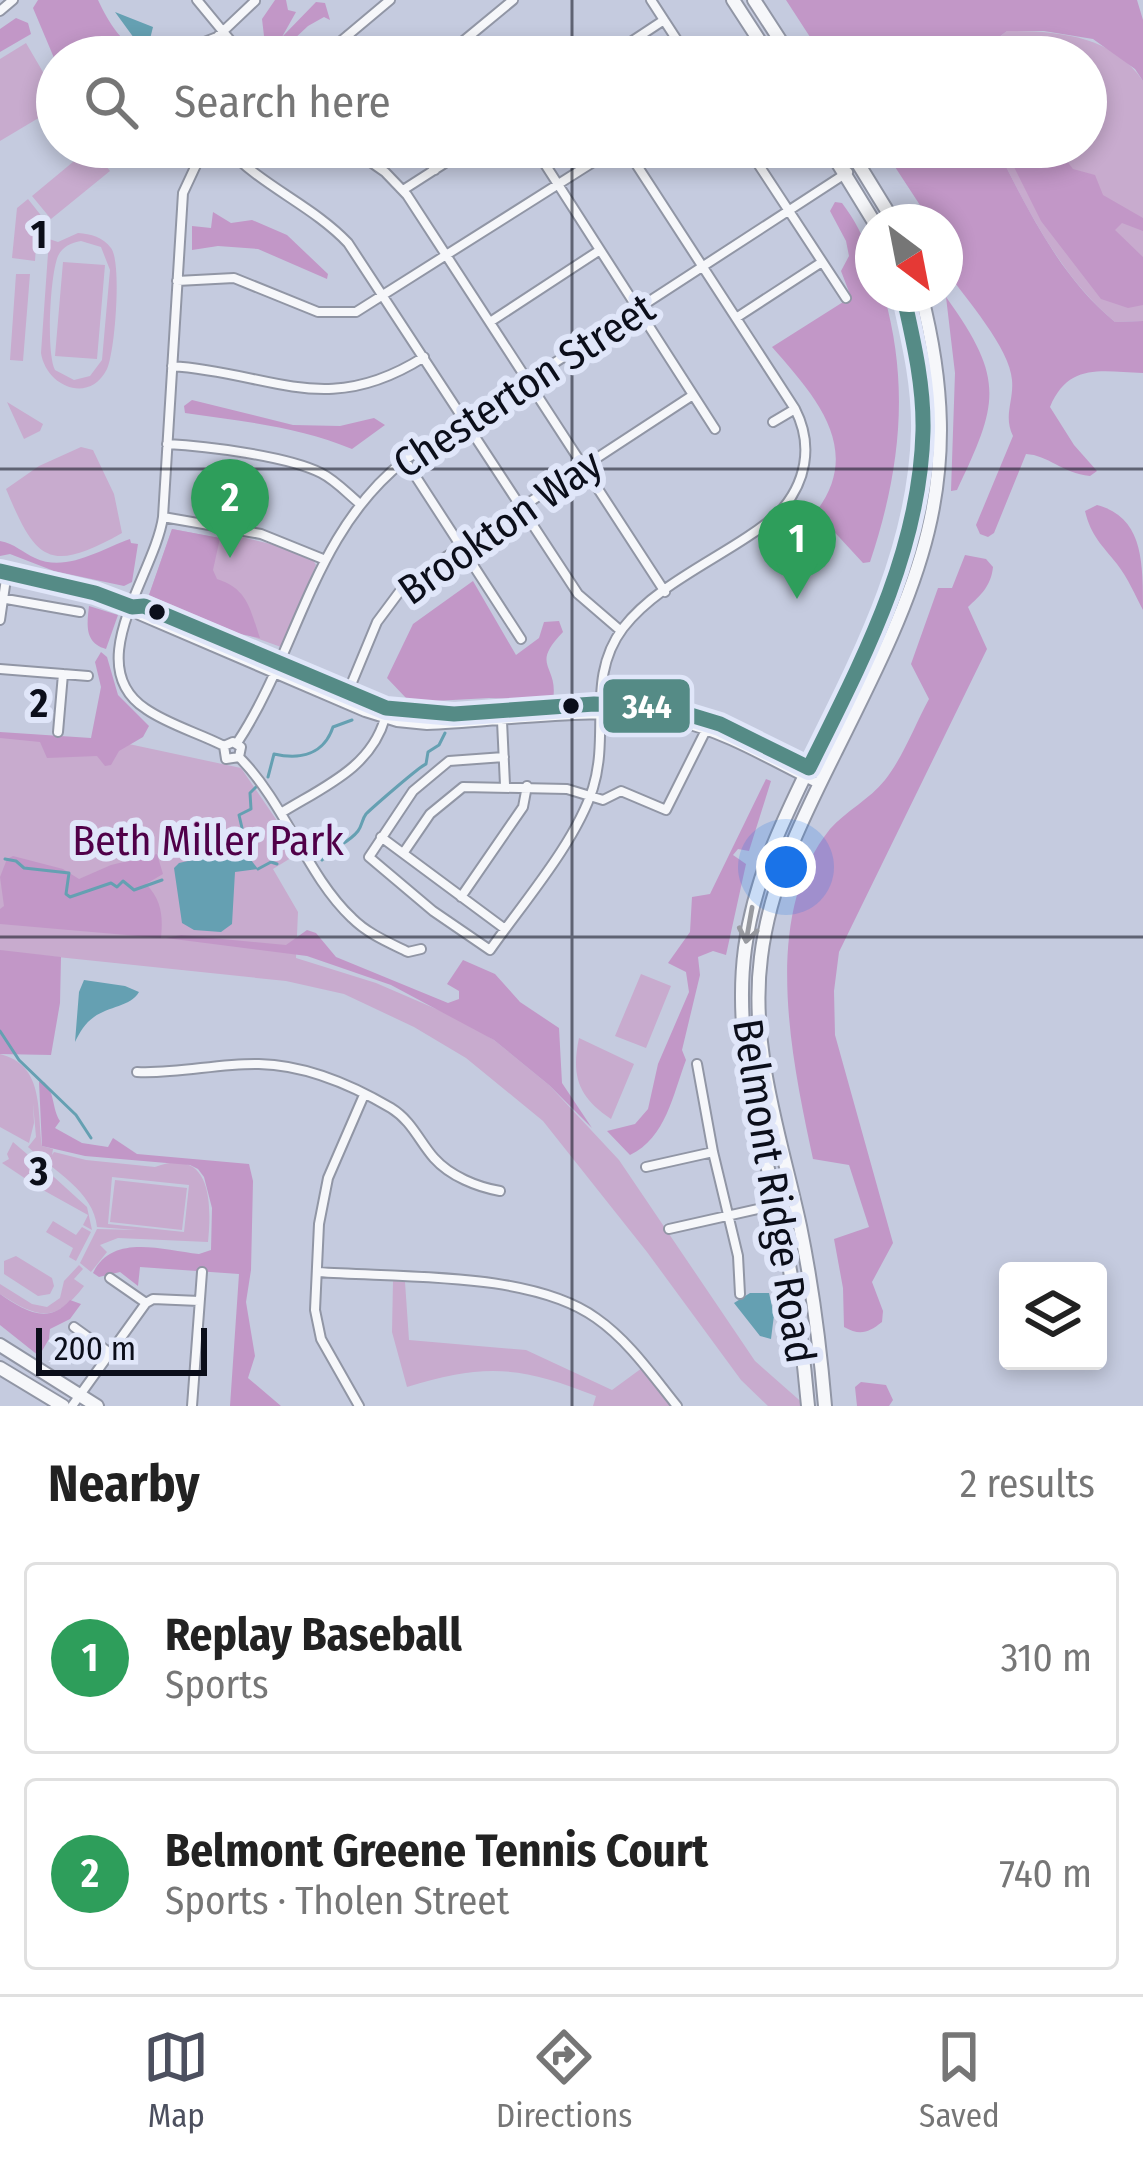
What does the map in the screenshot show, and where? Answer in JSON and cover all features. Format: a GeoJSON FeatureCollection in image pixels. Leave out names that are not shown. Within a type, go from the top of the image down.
{"type":"FeatureCollection","features":[{"type":"Feature","properties":{"kind":"main road"},"geometry":{"type":"LineString","coordinates":[[733,0],[756,36]]}},
{"type":"Feature","properties":{"kind":"main road"},"geometry":{"type":"LineString","coordinates":[[754,0],[777,36]]}},
{"type":"Feature","properties":{"kind":"main road"},"geometry":{"type":"LineString","coordinates":[[841,168],[863,204]]}},
{"type":"Feature","properties":{"kind":"main road"},"geometry":{"type":"LineString","coordinates":[[862,168],[883,204]]}},
{"type":"Feature","properties":{"kind":"main road","name":"Belmont Ridge Road"},"geometry":{"type":"LineString","coordinates":[[808,1406],[794,1295],[750,1083],[742,978],[755,893],[776,833],[890,601],[915,520],[922,408],[919,365],[906,312]]}},
{"type":"Feature","properties":{"kind":"main road","name":"Belmont Ridge Road"},"geometry":{"type":"LineString","coordinates":[[825,1406],[816,1320],[763,1063],[759,980],[778,878],[821,780],[898,628],[932,523],[940,452],[939,406],[925,312]]}},
{"type":"Feature","properties":{"kind":"main road"},"geometry":{"type":"LineString","coordinates":[[0,1345],[72,1402]]}},
{"type":"Feature","properties":{"kind":"main road"},"geometry":{"type":"LineString","coordinates":[[0,1368],[72,1402],[97,1406]]}},
{"type":"Feature","properties":{"kind":"street"},"geometry":{"type":"LineString","coordinates":[[0,11],[13,0]]}},
{"type":"Feature","properties":{"kind":"street"},"geometry":{"type":"LineString","coordinates":[[197,0],[226,36]]}},
{"type":"Feature","properties":{"kind":"street"},"geometry":{"type":"LineString","coordinates":[[348,35],[391,0]]}},
{"type":"Feature","properties":{"kind":"street"},"geometry":{"type":"LineString","coordinates":[[469,36],[513,0]]}},
{"type":"Feature","properties":{"kind":"street"},"geometry":{"type":"LineString","coordinates":[[651,0],[674,36]]}},
{"type":"Feature","properties":{"kind":"street"},"geometry":{"type":"LineString","coordinates":[[216,36],[255,1]]}},
{"type":"Feature","properties":{"kind":"street"},"geometry":{"type":"LineString","coordinates":[[640,36],[664,20]]}},
{"type":"Feature","properties":{"kind":"street"},"geometry":{"type":"LineString","coordinates":[[195,168],[183,193],[163,517],[156,550],[117,653],[127,690],[148,711],[224,746],[237,743],[239,757],[346,914],[408,952],[421,949]]}},
{"type":"Feature","properties":{"kind":"street"},"geometry":{"type":"LineString","coordinates":[[247,168],[338,232],[578,594],[621,632]]}},
{"type":"Feature","properties":{"kind":"street"},"geometry":{"type":"LineString","coordinates":[[375,168],[403,190],[665,592]]}},
{"type":"Feature","properties":{"kind":"street"},"geometry":{"type":"LineString","coordinates":[[403,190],[438,168]]}},
{"type":"Feature","properties":{"kind":"street"},"geometry":{"type":"LineString","coordinates":[[548,168],[715,429]]}},
{"type":"Feature","properties":{"kind":"street"},"geometry":{"type":"LineString","coordinates":[[176,281],[243,280],[327,314],[356,312],[587,168]]}},
{"type":"Feature","properties":{"kind":"street"},"geometry":{"type":"LineString","coordinates":[[504,758],[448,761],[413,791],[370,854],[372,861],[433,911],[490,950],[576,825],[590,796],[600,756],[603,666],[621,632],[665,592],[770,521],[792,498],[806,458],[804,431],[795,410],[636,168]]}},
{"type":"Feature","properties":{"kind":"street"},"geometry":{"type":"LineString","coordinates":[[761,168],[846,298]]}},
{"type":"Feature","properties":{"kind":"street","name":"Chesterton Street"},"geometry":{"type":"LineString","coordinates":[[237,743],[323,560],[359,503],[405,460],[855,168]]}},
{"type":"Feature","properties":{"kind":"street"},"geometry":{"type":"LineString","coordinates":[[490,322],[600,250]]}},
{"type":"Feature","properties":{"kind":"street"},"geometry":{"type":"LineString","coordinates":[[736,318],[822,262]]}},
{"type":"Feature","properties":{"kind":"street"},"geometry":{"type":"LineString","coordinates":[[172,366],[337,391],[377,382],[424,357]]}},
{"type":"Feature","properties":{"kind":"street","name":"Brookton Way"},"geometry":{"type":"LineString","coordinates":[[347,692],[377,622],[417,574],[693,395]]}},
{"type":"Feature","properties":{"kind":"street"},"geometry":{"type":"LineString","coordinates":[[773,422],[795,410]]}},
{"type":"Feature","properties":{"kind":"street"},"geometry":{"type":"LineString","coordinates":[[167,444],[311,469],[330,478],[359,503]]}},
{"type":"Feature","properties":{"kind":"street"},"geometry":{"type":"LineString","coordinates":[[405,460],[521,639]]}},
{"type":"Feature","properties":{"kind":"street"},"geometry":{"type":"LineString","coordinates":[[163,517],[261,534],[323,560]]}},
{"type":"Feature","properties":{"kind":"street"},"geometry":{"type":"LineString","coordinates":[[0,620],[3,572],[133,604],[139,615],[386,708],[413,713],[600,711],[650,716],[706,730],[807,772]]}},
{"type":"Feature","properties":{"kind":"street"},"geometry":{"type":"LineString","coordinates":[[1,598],[80,612]]}},
{"type":"Feature","properties":{"kind":"street"},"geometry":{"type":"LineString","coordinates":[[276,668],[385,718],[427,725],[502,722],[641,705],[689,713],[821,780]]}},
{"type":"Feature","properties":{"kind":"street"},"geometry":{"type":"LineString","coordinates":[[0,669],[88,676]]}},
{"type":"Feature","properties":{"kind":"street"},"geometry":{"type":"LineString","coordinates":[[58,732],[63,674]]}},
{"type":"Feature","properties":{"kind":"street"},"geometry":{"type":"LineString","coordinates":[[281,813],[366,758],[385,718]]}},
{"type":"Feature","properties":{"kind":"street"},"geometry":{"type":"LineString","coordinates":[[502,722],[505,785]]}},
{"type":"Feature","properties":{"kind":"street"},"geometry":{"type":"LineString","coordinates":[[404,852],[430,814],[463,787],[573,790],[603,800],[621,791],[666,810],[706,730]]}},
{"type":"Feature","properties":{"kind":"street"},"geometry":{"type":"LineString","coordinates":[[224,746],[226,759],[239,757]]}},
{"type":"Feature","properties":{"kind":"street"},"geometry":{"type":"LineString","coordinates":[[461,897],[524,807],[527,786]]}},
{"type":"Feature","properties":{"kind":"street"},"geometry":{"type":"LineString","coordinates":[[381,837],[505,929]]}},
{"type":"Feature","properties":{"kind":"street"},"geometry":{"type":"LineString","coordinates":[[697,1064],[738,1256],[740,1294]]}},
{"type":"Feature","properties":{"kind":"street"},"geometry":{"type":"LineString","coordinates":[[137,1072],[277,1065],[319,1074],[402,1116],[441,1164],[482,1188],[500,1191]]}},
{"type":"Feature","properties":{"kind":"street"},"geometry":{"type":"LineString","coordinates":[[358,1406],[317,1326],[318,1272],[319,1224],[328,1178],[364,1095]]}},
{"type":"Feature","properties":{"kind":"street"},"geometry":{"type":"LineString","coordinates":[[646,1167],[713,1152]]}},
{"type":"Feature","properties":{"kind":"street"},"geometry":{"type":"LineString","coordinates":[[669,1229],[794,1201]]}},
{"type":"Feature","properties":{"kind":"street"},"geometry":{"type":"LineString","coordinates":[[192,1406],[202,1272]]}},
{"type":"Feature","properties":{"kind":"street"},"geometry":{"type":"LineString","coordinates":[[318,1272],[507,1285],[557,1297],[593,1315],[622,1338],[676,1406]]}},
{"type":"Feature","properties":{"kind":"street"},"geometry":{"type":"LineString","coordinates":[[110,1278],[146,1303]]}},
{"type":"Feature","properties":{"kind":"street"},"geometry":{"type":"LineString","coordinates":[[72,1402],[146,1303],[153,1299],[199,1301]]}},
{"type":"Feature","properties":{"kind":"street"},"geometry":{"type":"LineString","coordinates":[[74,1327],[110,1353]]}},
{"type":"Feature","properties":{"kind":"green space"},"geometry":{"type":"Polygon","coordinates":[[[1007,31],[1068,36],[1001,36],[1007,31]]]}},
{"type":"Feature","properties":{"kind":"green space"},"geometry":{"type":"Polygon","coordinates":[[[26,43],[36,60],[36,120],[0,141],[0,59],[26,43]]]}},
{"type":"Feature","properties":{"kind":"green space"},"geometry":{"type":"Polygon","coordinates":[[[1107,49],[1116,54],[1143,81],[1143,321],[1115,322],[1095,304],[1047,241],[1007,168],[1107,168],[1107,49]]]}},
{"type":"Feature","properties":{"kind":"green space"},"geometry":{"type":"Polygon","coordinates":[[[66,168],[110,171],[51,219],[32,196],[66,168]]]}},
{"type":"Feature","properties":{"kind":"green space"},"geometry":{"type":"Polygon","coordinates":[[[28,199],[47,223],[43,245],[36,245],[35,261],[12,258],[17,208],[28,199]]]}},
{"type":"Feature","properties":{"kind":"green space"},"geometry":{"type":"Polygon","coordinates":[[[78,233],[92,235],[111,248],[116,270],[107,369],[99,380],[80,388],[59,382],[41,353],[49,239],[58,242],[78,233]],[[81,241],[71,244],[60,253],[55,266],[52,361],[55,370],[74,380],[90,376],[102,360],[110,270],[101,247],[81,241]]]}},
{"type":"Feature","properties":{"kind":"green space"},"geometry":{"type":"Polygon","coordinates":[[[63,262],[105,265],[97,359],[55,356],[63,262]]]}},
{"type":"Feature","properties":{"kind":"green space"},"geometry":{"type":"Polygon","coordinates":[[[16,274],[30,274],[23,361],[10,360],[16,274]]]}},
{"type":"Feature","properties":{"kind":"green space"},"geometry":{"type":"Polygon","coordinates":[[[7,402],[43,424],[40,431],[24,439],[7,402]]]}},
{"type":"Feature","properties":{"kind":"green space"},"geometry":{"type":"Polygon","coordinates":[[[81,447],[93,450],[114,494],[122,533],[77,554],[48,553],[27,532],[6,489],[39,466],[81,447]]]}},
{"type":"Feature","properties":{"kind":"green space"},"geometry":{"type":"Polygon","coordinates":[[[172,529],[219,538],[221,532],[283,547],[313,560],[316,565],[281,647],[149,595],[172,529]]]}},
{"type":"Feature","properties":{"kind":"green space","name":"Beth Miller Park"},"geometry":{"type":"Polygon","coordinates":[[[0,734],[124,743],[241,768],[299,853],[273,869],[298,912],[296,958],[376,983],[464,1021],[549,1085],[619,1160],[755,1361],[806,1406],[768,1406],[741,1380],[543,1121],[466,1058],[414,1027],[344,994],[286,981],[0,951],[0,734]]]}},
{"type":"Feature","properties":{"kind":"green space"},"geometry":{"type":"Polygon","coordinates":[[[641,974],[671,986],[646,1048],[615,1036],[641,974]]]}},
{"type":"Feature","properties":{"kind":"green space"},"geometry":{"type":"Polygon","coordinates":[[[579,1038],[634,1064],[611,1119],[591,1102],[580,1084],[579,1038]]]}},
{"type":"Feature","properties":{"kind":"green space"},"geometry":{"type":"Polygon","coordinates":[[[0,1054],[14,1060],[31,1078],[42,1146],[53,1149],[52,1155],[155,1167],[187,1164],[197,1171],[208,1195],[208,1242],[118,1238],[100,1245],[107,1252],[91,1272],[80,1263],[97,1229],[137,1230],[97,1227],[80,1192],[28,1147],[36,1137],[33,1103],[29,1143],[0,1127],[0,1054]],[[112,1177],[108,1224],[184,1232],[189,1185],[112,1177]]]}},
{"type":"Feature","properties":{"kind":"green space"},"geometry":{"type":"Polygon","coordinates":[[[13,1142],[42,1167],[32,1183],[2,1163],[9,1159],[13,1142]]]}},
{"type":"Feature","properties":{"kind":"green space"},"geometry":{"type":"Polygon","coordinates":[[[44,1168],[87,1207],[92,1230],[83,1225],[88,1215],[34,1185],[44,1168]]]}},
{"type":"Feature","properties":{"kind":"green space"},"geometry":{"type":"Polygon","coordinates":[[[115,1180],[187,1188],[182,1230],[110,1222],[115,1180]]]}},
{"type":"Feature","properties":{"kind":"green space"},"geometry":{"type":"Polygon","coordinates":[[[53,1221],[76,1235],[82,1227],[91,1232],[76,1261],[69,1257],[73,1248],[46,1232],[53,1221]]]}},
{"type":"Feature","properties":{"kind":"green space"},"geometry":{"type":"Polygon","coordinates":[[[16,1256],[52,1278],[50,1294],[38,1296],[4,1274],[4,1261],[16,1256]]]}},
{"type":"Feature","properties":{"kind":"green space"},"geometry":{"type":"Polygon","coordinates":[[[79,1265],[83,1269],[74,1279],[84,1286],[55,1311],[36,1312],[0,1294],[0,1284],[32,1304],[47,1307],[60,1298],[64,1281],[79,1265]]]}},
{"type":"Feature","properties":{"kind":"green space"},"geometry":{"type":"Polygon","coordinates":[[[393,1281],[405,1282],[409,1340],[526,1350],[612,1390],[642,1368],[672,1406],[593,1406],[596,1396],[502,1371],[459,1374],[407,1387],[392,1332],[393,1281]]]}},
{"type":"Feature","properties":{"kind":"shaded area"},"geometry":{"type":"Polygon","coordinates":[[[38,0],[98,0],[121,36],[45,36],[33,8],[38,0]]]}},
{"type":"Feature","properties":{"kind":"shaded area"},"geometry":{"type":"Polygon","coordinates":[[[275,0],[286,0],[288,10],[296,12],[283,36],[264,36],[262,19],[275,0]]]}},
{"type":"Feature","properties":{"kind":"shaded area"},"geometry":{"type":"Polygon","coordinates":[[[786,0],[1137,0],[1143,20],[1143,81],[1135,69],[1107,49],[1107,36],[1007,31],[1000,36],[809,36],[786,0]]]}},
{"type":"Feature","properties":{"kind":"shaded area"},"geometry":{"type":"Polygon","coordinates":[[[316,2],[325,3],[330,20],[324,17],[297,36],[283,36],[316,2]]]}},
{"type":"Feature","properties":{"kind":"shaded area"},"geometry":{"type":"Polygon","coordinates":[[[16,18],[28,23],[31,34],[0,52],[0,29],[16,18]]]}},
{"type":"Feature","properties":{"kind":"shaded area"},"geometry":{"type":"Polygon","coordinates":[[[896,168],[1006,168],[1078,285],[1115,322],[1143,321],[1143,373],[1101,371],[1077,376],[1050,407],[1097,471],[1090,476],[1080,474],[1026,454],[994,533],[988,537],[976,525],[1013,436],[1009,367],[996,339],[963,294],[963,204],[919,204],[896,168]]]}},
{"type":"Feature","properties":{"kind":"shaded area"},"geometry":{"type":"Polygon","coordinates":[[[1014,168],[1072,168],[1095,175],[1103,195],[1143,218],[1143,231],[1122,223],[1115,230],[1143,257],[1143,305],[1128,308],[1101,299],[1041,221],[1014,168]]]}},
{"type":"Feature","properties":{"kind":"shaded area"},"geometry":{"type":"Polygon","coordinates":[[[835,202],[842,203],[855,224],[855,312],[888,312],[897,363],[894,462],[870,562],[863,563],[816,512],[830,489],[835,445],[817,404],[772,347],[851,297],[841,271],[849,256],[846,241],[830,211],[835,202]]]}},
{"type":"Feature","properties":{"kind":"shaded area"},"geometry":{"type":"Polygon","coordinates":[[[213,212],[231,223],[252,220],[287,235],[328,274],[327,279],[258,249],[218,246],[192,250],[192,226],[211,228],[213,212]]]}},
{"type":"Feature","properties":{"kind":"shaded area"},"geometry":{"type":"Polygon","coordinates":[[[948,312],[956,312],[979,349],[989,391],[981,434],[957,490],[951,491],[955,373],[948,312]]]}},
{"type":"Feature","properties":{"kind":"shaded area"},"geometry":{"type":"Polygon","coordinates":[[[192,400],[293,425],[340,426],[374,418],[385,425],[352,449],[291,430],[185,413],[184,406],[192,400]]]}},
{"type":"Feature","properties":{"kind":"shaded area"},"geometry":{"type":"Polygon","coordinates":[[[1097,505],[1112,511],[1132,531],[1141,558],[1143,610],[1125,575],[1090,527],[1085,511],[1097,505]]]}},
{"type":"Feature","properties":{"kind":"shaded area"},"geometry":{"type":"Polygon","coordinates":[[[172,529],[220,538],[213,570],[217,579],[242,594],[260,638],[149,595],[172,529]]]}},
{"type":"Feature","properties":{"kind":"shaded area"},"geometry":{"type":"Polygon","coordinates":[[[130,539],[138,544],[132,582],[124,586],[54,571],[10,554],[0,556],[0,541],[35,558],[59,563],[130,539]]]}},
{"type":"Feature","properties":{"kind":"shaded area"},"geometry":{"type":"Polygon","coordinates":[[[965,555],[986,559],[993,567],[988,585],[968,607],[987,649],[839,952],[835,1035],[893,1243],[872,1282],[883,1311],[882,1322],[859,1332],[844,1327],[834,1239],[869,1227],[849,1165],[813,1159],[791,1034],[788,946],[808,864],[830,829],[885,780],[929,699],[911,664],[938,588],[952,588],[965,555]]]}},
{"type":"Feature","properties":{"kind":"shaded area"},"geometry":{"type":"Polygon","coordinates":[[[473,581],[516,655],[539,638],[544,622],[559,621],[563,632],[546,659],[553,700],[416,702],[387,678],[413,624],[473,581]]]}},
{"type":"Feature","properties":{"kind":"shaded area"},"geometry":{"type":"Polygon","coordinates":[[[89,606],[118,615],[106,649],[90,638],[89,606]]]}},
{"type":"Feature","properties":{"kind":"shaded area"},"geometry":{"type":"Polygon","coordinates":[[[101,652],[107,657],[118,695],[149,726],[143,737],[119,751],[111,765],[105,766],[97,756],[47,758],[40,742],[0,738],[0,732],[91,738],[101,687],[95,662],[101,652]]]}},
{"type":"Feature","properties":{"kind":"shaded area"},"geometry":{"type":"Polygon","coordinates":[[[766,779],[771,781],[749,851],[738,849],[733,855],[746,864],[726,955],[713,951],[698,957],[700,975],[677,1087],[652,1138],[630,1155],[607,1131],[635,1124],[648,1109],[658,1064],[689,992],[686,972],[668,963],[690,932],[692,897],[710,894],[766,779]]]}},
{"type":"Feature","properties":{"kind":"shaded area"},"geometry":{"type":"Polygon","coordinates":[[[157,854],[163,874],[146,884],[160,909],[161,938],[0,924],[4,906],[0,877],[13,856],[63,869],[79,879],[157,854]]]}},
{"type":"Feature","properties":{"kind":"shaded area"},"geometry":{"type":"Polygon","coordinates":[[[307,930],[316,933],[336,957],[448,1003],[459,999],[459,991],[447,984],[463,960],[495,974],[520,1002],[559,1028],[562,1083],[592,1128],[494,1040],[391,985],[307,956],[166,938],[181,935],[286,945],[307,930]]]}},
{"type":"Feature","properties":{"kind":"shaded area"},"geometry":{"type":"Polygon","coordinates":[[[0,950],[61,957],[60,1003],[51,1055],[0,1054],[0,950]]]}},
{"type":"Feature","properties":{"kind":"shaded area"},"geometry":{"type":"Polygon","coordinates":[[[39,1082],[48,1086],[52,1096],[60,1121],[55,1128],[82,1143],[108,1147],[113,1138],[137,1154],[249,1164],[253,1181],[246,1302],[255,1356],[248,1378],[281,1406],[230,1406],[239,1274],[140,1267],[138,1286],[120,1272],[99,1277],[93,1273],[101,1261],[125,1248],[199,1254],[211,1250],[212,1208],[204,1177],[190,1165],[85,1156],[42,1146],[39,1082]]]}},
{"type":"Feature","properties":{"kind":"shaded area"},"geometry":{"type":"Polygon","coordinates":[[[0,1294],[35,1313],[53,1312],[70,1300],[81,1304],[70,1319],[50,1329],[39,1356],[0,1325],[0,1294]]]}},
{"type":"Feature","properties":{"kind":"shaded area"},"geometry":{"type":"Polygon","coordinates":[[[861,1382],[886,1385],[893,1400],[889,1406],[857,1406],[855,1387],[861,1382]]]}},
{"type":"Feature","properties":{"kind":"water"},"geometry":{"type":"Polygon","coordinates":[[[115,12],[153,27],[151,36],[133,36],[115,12]]]}},
{"type":"Feature","properties":{"kind":"water"},"geometry":{"type":"Polygon","coordinates":[[[228,852],[245,852],[258,869],[235,872],[232,924],[221,932],[194,930],[182,923],[174,868],[228,852]]]}},
{"type":"Feature","properties":{"kind":"water"},"geometry":{"type":"Polygon","coordinates":[[[84,980],[139,992],[91,1019],[75,1042],[79,992],[84,980]]]}},
{"type":"Feature","properties":{"kind":"water"},"geometry":{"type":"Polygon","coordinates":[[[750,1293],[769,1293],[774,1315],[771,1339],[760,1336],[734,1303],[750,1293]]]}},
{"type":"Feature","properties":{"kind":"waterway"},"geometry":{"type":"LineString","coordinates":[[268,777],[274,754],[310,753],[324,743],[333,727],[352,720]]}},
{"type":"Feature","properties":{"kind":"waterway"},"geometry":{"type":"LineString","coordinates":[[322,860],[354,836],[370,810],[426,764],[428,752],[445,733]]}},
{"type":"Feature","properties":{"kind":"waterway"},"geometry":{"type":"LineString","coordinates":[[228,852],[229,843],[242,828],[239,815],[251,809],[250,793],[256,787]]}},
{"type":"Feature","properties":{"kind":"waterway"},"geometry":{"type":"LineString","coordinates":[[5,859],[24,868],[69,873],[66,894],[70,897],[111,883],[117,887],[123,881],[134,890],[162,880]]}},
{"type":"Feature","properties":{"kind":"waterway"},"geometry":{"type":"LineString","coordinates":[[258,869],[277,864]]}},
{"type":"Feature","properties":{"kind":"waterway"},"geometry":{"type":"LineString","coordinates":[[0,1031],[19,1060],[76,1115],[91,1138]]}},
{"type":"Feature","properties":{"kind":"transit line","name":"344"},"geometry":{"type":"LineString","coordinates":[[0,571],[95,593],[132,607],[144,606],[386,708],[454,714],[594,704],[664,707],[720,724],[809,768],[885,605],[911,520],[923,413],[907,312]]}},
{"type":"Feature","properties":{"kind":"place","name":"Belmont Greene Tennis Court"},"geometry":{"type":"Point","coordinates":[230,558]}},
{"type":"Feature","properties":{"kind":"place","name":"Replay Baseball"},"geometry":{"type":"Point","coordinates":[797,599]}}]}
